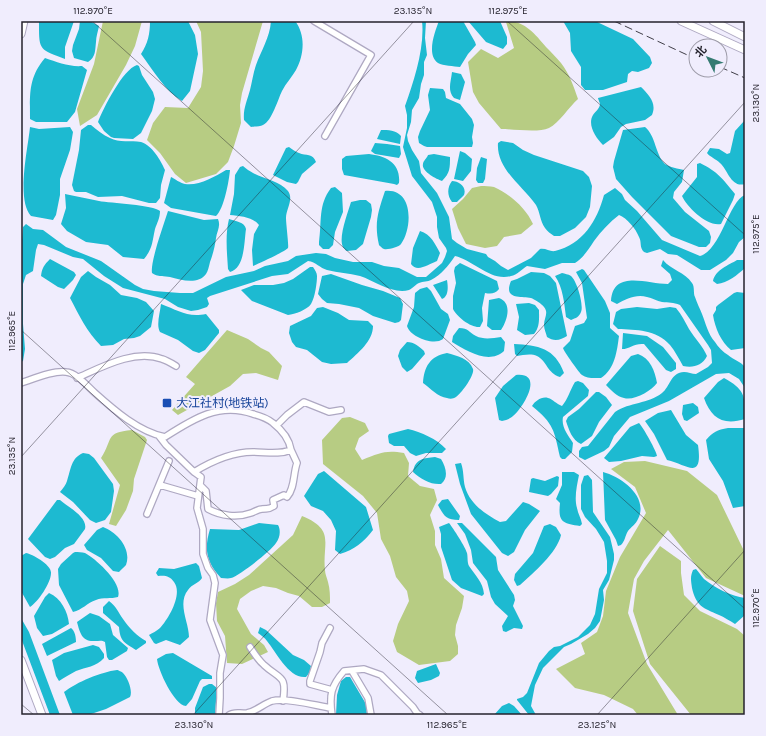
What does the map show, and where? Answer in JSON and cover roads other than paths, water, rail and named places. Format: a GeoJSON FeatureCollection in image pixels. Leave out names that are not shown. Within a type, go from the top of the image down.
{"type":"FeatureCollection","features":[{"type":"Feature","properties":{"kind":"main road"},"geometry":{"type":"LineString","coordinates":[[21,34],[24,21]]}},
{"type":"Feature","properties":{"kind":"main road"},"geometry":{"type":"LineString","coordinates":[[681,21],[745,50]]}},
{"type":"Feature","properties":{"kind":"main road"},"geometry":{"type":"LineString","coordinates":[[713,21],[745,37]]}},
{"type":"Feature","properties":{"kind":"main road"},"geometry":{"type":"LineString","coordinates":[[21,660],[40,715]]}},
{"type":"Feature","properties":{"kind":"main road"},"geometry":{"type":"LineString","coordinates":[[21,667],[40,715]]}},
{"type":"Feature","properties":{"kind":"street"},"geometry":{"type":"LineString","coordinates":[[314,21],[371,56],[325,136]]}},
{"type":"Feature","properties":{"kind":"street"},"geometry":{"type":"LineString","coordinates":[[77,378],[115,361],[131,358],[154,357],[176,366]]}},
{"type":"Feature","properties":{"kind":"street"},"geometry":{"type":"LineString","coordinates":[[21,383],[53,373],[66,372],[77,378],[140,429],[159,436],[165,437],[198,417],[228,409],[244,411],[267,418],[280,428],[290,442],[291,450],[297,463],[291,492],[288,497],[284,495],[273,500],[274,506],[268,510],[262,509],[234,517],[214,512],[208,509],[206,491],[201,486]]}},
{"type":"Feature","properties":{"kind":"street"},"geometry":{"type":"LineString","coordinates":[[277,426],[287,415],[304,402],[329,412],[341,410]]}},
{"type":"Feature","properties":{"kind":"street"},"geometry":{"type":"LineString","coordinates":[[159,436],[166,445],[201,477],[197,508],[203,530],[203,554],[215,583],[210,620],[223,655],[220,673],[219,715]]}},
{"type":"Feature","properties":{"kind":"street"},"geometry":{"type":"LineString","coordinates":[[194,472],[207,464],[227,456],[253,452],[285,453],[291,450]]}},
{"type":"Feature","properties":{"kind":"street"},"geometry":{"type":"LineString","coordinates":[[147,514],[169,461]]}},
{"type":"Feature","properties":{"kind":"street"},"geometry":{"type":"LineString","coordinates":[[160,484],[198,496]]}},
{"type":"Feature","properties":{"kind":"street"},"geometry":{"type":"LineString","coordinates":[[330,628],[322,643],[310,684],[332,690]]}},
{"type":"Feature","properties":{"kind":"street"},"geometry":{"type":"LineString","coordinates":[[250,647],[263,664],[282,680],[285,687],[283,701]]}},
{"type":"Feature","properties":{"kind":"street"},"geometry":{"type":"LineString","coordinates":[[332,715],[330,700],[332,690],[337,680],[344,671],[364,670],[380,675],[420,715]]}},
{"type":"Feature","properties":{"kind":"street"},"geometry":{"type":"LineString","coordinates":[[352,671],[368,698],[371,715]]}},
{"type":"Feature","properties":{"kind":"street"},"geometry":{"type":"LineString","coordinates":[[229,715],[233,712],[246,713],[257,710],[273,701],[290,701],[331,708]]}},
{"type":"Feature","properties":{"kind":"water"},"geometry":{"type":"Polygon","coordinates":[[[39,21],[74,21],[65,47],[65,59],[50,53],[42,47],[39,38],[39,21]]]}},
{"type":"Feature","properties":{"kind":"water"},"geometry":{"type":"Polygon","coordinates":[[[80,21],[90,21],[99,26],[96,38],[95,53],[88,62],[74,58],[72,51],[80,21]]]}},
{"type":"Feature","properties":{"kind":"water"},"geometry":{"type":"Polygon","coordinates":[[[150,21],[188,21],[195,35],[198,54],[190,91],[182,101],[170,92],[141,54],[148,38],[150,21]]]}},
{"type":"Feature","properties":{"kind":"water"},"geometry":{"type":"Polygon","coordinates":[[[271,21],[295,21],[301,32],[303,45],[301,58],[296,70],[280,95],[269,119],[262,126],[251,127],[244,120],[245,109],[255,68],[267,38],[271,21]]]}},
{"type":"Feature","properties":{"kind":"water"},"geometry":{"type":"Polygon","coordinates":[[[422,21],[426,21],[425,38],[427,55],[424,62],[424,75],[419,98],[412,110],[411,122],[407,135],[412,150],[419,161],[421,173],[437,193],[449,217],[452,239],[457,243],[467,249],[486,254],[488,257],[508,270],[531,258],[540,249],[555,251],[565,248],[581,237],[593,222],[604,195],[615,188],[662,240],[700,256],[714,245],[734,206],[739,199],[745,195],[745,237],[739,242],[733,253],[726,260],[710,270],[701,270],[677,255],[668,254],[660,249],[647,253],[644,252],[636,231],[628,221],[619,215],[603,230],[586,253],[575,263],[562,263],[545,269],[527,266],[511,276],[504,277],[489,273],[462,258],[455,256],[444,270],[435,278],[430,281],[422,282],[409,290],[397,291],[360,276],[327,270],[308,261],[288,274],[272,276],[210,296],[207,298],[209,304],[207,307],[191,311],[178,307],[165,299],[123,288],[104,276],[83,259],[73,257],[38,244],[33,271],[26,275],[23,284],[23,324],[25,349],[23,361],[21,362],[21,253],[23,227],[26,224],[33,229],[43,230],[66,247],[101,261],[135,285],[143,289],[154,291],[193,293],[226,277],[288,261],[296,256],[316,253],[326,254],[335,258],[353,262],[372,262],[384,266],[399,268],[417,277],[426,277],[442,263],[447,251],[439,238],[437,217],[432,202],[412,176],[403,147],[407,128],[405,106],[420,53],[422,42],[422,21]]]}},
{"type":"Feature","properties":{"kind":"water"},"geometry":{"type":"Polygon","coordinates":[[[439,21],[463,21],[475,42],[476,45],[460,67],[440,64],[434,59],[432,43],[439,21]]]}},
{"type":"Feature","properties":{"kind":"water"},"geometry":{"type":"Polygon","coordinates":[[[468,21],[500,21],[507,37],[507,44],[503,49],[486,42],[468,21]]]}},
{"type":"Feature","properties":{"kind":"water"},"geometry":{"type":"Polygon","coordinates":[[[563,21],[595,21],[633,39],[650,57],[652,63],[649,68],[638,72],[632,71],[628,74],[627,82],[603,90],[585,90],[581,85],[581,67],[571,51],[570,33],[563,21]]]}},
{"type":"Feature","properties":{"kind":"water"},"geometry":{"type":"Polygon","coordinates":[[[45,58],[68,65],[82,66],[87,70],[75,112],[67,122],[36,122],[30,119],[31,87],[35,73],[45,58]]]}},
{"type":"Feature","properties":{"kind":"water"},"geometry":{"type":"Polygon","coordinates":[[[137,65],[139,66],[142,75],[153,92],[155,99],[152,111],[141,133],[133,139],[111,137],[104,131],[98,122],[104,108],[120,81],[132,68],[137,65]]]}},
{"type":"Feature","properties":{"kind":"water"},"geometry":{"type":"Polygon","coordinates":[[[452,72],[461,74],[465,82],[460,100],[454,98],[451,92],[450,86],[452,72]]]}},
{"type":"Feature","properties":{"kind":"water"},"geometry":{"type":"Polygon","coordinates":[[[641,87],[653,103],[654,107],[652,115],[645,120],[626,124],[621,127],[614,137],[603,145],[595,135],[591,123],[593,115],[600,105],[598,98],[641,87]]]}},
{"type":"Feature","properties":{"kind":"water"},"geometry":{"type":"Polygon","coordinates":[[[430,88],[443,89],[446,98],[460,104],[472,119],[474,125],[472,147],[427,147],[419,143],[418,137],[420,131],[430,110],[428,95],[430,88]]]}},
{"type":"Feature","properties":{"kind":"water"},"geometry":{"type":"Polygon","coordinates":[[[745,120],[745,184],[740,185],[733,181],[723,166],[707,153],[710,148],[719,149],[727,154],[730,153],[735,131],[745,120]]]}},
{"type":"Feature","properties":{"kind":"water"},"geometry":{"type":"Polygon","coordinates":[[[88,125],[91,125],[102,134],[114,140],[141,142],[149,146],[159,158],[165,170],[161,185],[160,198],[156,203],[149,203],[122,196],[98,197],[86,192],[74,191],[72,185],[79,150],[81,130],[88,125]]]}},
{"type":"Feature","properties":{"kind":"water"},"geometry":{"type":"Polygon","coordinates":[[[30,127],[39,129],[70,127],[73,132],[70,150],[60,179],[60,195],[56,215],[53,220],[31,216],[24,198],[25,160],[30,127]]]}},
{"type":"Feature","properties":{"kind":"water"},"geometry":{"type":"Polygon","coordinates":[[[645,127],[649,131],[659,155],[665,164],[684,170],[682,182],[674,192],[673,198],[685,212],[709,231],[711,237],[710,243],[706,247],[699,247],[671,236],[616,179],[613,167],[623,130],[645,127]]]}},
{"type":"Feature","properties":{"kind":"water"},"geometry":{"type":"Polygon","coordinates":[[[381,130],[392,131],[399,134],[401,136],[400,144],[377,139],[381,130]]]}},
{"type":"Feature","properties":{"kind":"water"},"geometry":{"type":"Polygon","coordinates":[[[501,141],[513,143],[534,155],[583,171],[589,177],[592,186],[590,207],[586,217],[575,228],[560,236],[554,236],[546,229],[536,205],[511,177],[501,161],[498,143],[501,141]]]}},
{"type":"Feature","properties":{"kind":"water"},"geometry":{"type":"Polygon","coordinates":[[[375,143],[400,146],[401,154],[399,158],[375,154],[371,151],[375,143]]]}},
{"type":"Feature","properties":{"kind":"water"},"geometry":{"type":"Polygon","coordinates":[[[289,147],[298,153],[313,157],[316,162],[302,174],[296,184],[287,182],[273,175],[286,148],[289,147]]]}},
{"type":"Feature","properties":{"kind":"water"},"geometry":{"type":"Polygon","coordinates":[[[460,151],[472,159],[471,171],[463,181],[454,179],[460,151]]]}},
{"type":"Feature","properties":{"kind":"water"},"geometry":{"type":"Polygon","coordinates":[[[369,154],[386,159],[395,166],[398,170],[399,176],[399,183],[397,185],[344,175],[342,169],[342,159],[346,156],[369,154]]]}},
{"type":"Feature","properties":{"kind":"water"},"geometry":{"type":"Polygon","coordinates":[[[434,154],[450,157],[449,170],[442,181],[430,174],[423,167],[428,155],[434,154]]]}},
{"type":"Feature","properties":{"kind":"water"},"geometry":{"type":"Polygon","coordinates":[[[481,157],[487,159],[485,179],[483,183],[478,183],[476,180],[477,168],[481,157]]]}},
{"type":"Feature","properties":{"kind":"water"},"geometry":{"type":"Polygon","coordinates":[[[700,163],[711,169],[719,176],[735,194],[721,224],[710,222],[698,215],[688,205],[682,196],[697,177],[697,164],[700,163]]]}},
{"type":"Feature","properties":{"kind":"water"},"geometry":{"type":"Polygon","coordinates":[[[243,166],[253,173],[276,182],[285,188],[290,194],[290,201],[286,215],[288,248],[253,266],[252,250],[254,234],[259,225],[253,220],[242,216],[230,215],[234,194],[235,175],[240,167],[243,166]]]}},
{"type":"Feature","properties":{"kind":"water"},"geometry":{"type":"Polygon","coordinates":[[[226,170],[230,170],[227,188],[224,201],[216,216],[171,208],[164,203],[171,177],[185,184],[196,184],[226,170]]]}},
{"type":"Feature","properties":{"kind":"water"},"geometry":{"type":"Polygon","coordinates":[[[452,181],[460,183],[465,192],[457,202],[452,202],[448,194],[448,189],[452,181]]]}},
{"type":"Feature","properties":{"kind":"water"},"geometry":{"type":"Polygon","coordinates":[[[335,187],[342,193],[343,212],[335,232],[333,245],[329,249],[323,249],[319,245],[322,207],[327,194],[331,188],[335,187]]]}},
{"type":"Feature","properties":{"kind":"water"},"geometry":{"type":"Polygon","coordinates":[[[385,191],[394,192],[401,196],[406,202],[409,219],[408,228],[401,244],[391,249],[383,249],[379,245],[377,230],[379,212],[385,191]]]}},
{"type":"Feature","properties":{"kind":"water"},"geometry":{"type":"Polygon","coordinates":[[[65,194],[99,201],[149,207],[160,211],[151,248],[144,259],[123,257],[108,245],[86,242],[67,231],[61,224],[66,208],[65,194]]]}},
{"type":"Feature","properties":{"kind":"water"},"geometry":{"type":"Polygon","coordinates":[[[366,200],[371,204],[371,217],[363,244],[356,250],[347,251],[343,247],[342,243],[344,225],[351,202],[366,200]]]}},
{"type":"Feature","properties":{"kind":"water"},"geometry":{"type":"Polygon","coordinates":[[[168,211],[204,220],[218,219],[219,226],[208,270],[199,280],[189,281],[159,276],[152,273],[155,252],[168,211]]]}},
{"type":"Feature","properties":{"kind":"water"},"geometry":{"type":"Polygon","coordinates":[[[229,219],[242,223],[246,229],[241,260],[235,270],[230,272],[228,269],[227,244],[229,219]]]}},
{"type":"Feature","properties":{"kind":"water"},"geometry":{"type":"Polygon","coordinates":[[[420,231],[424,232],[430,237],[440,253],[437,261],[420,268],[416,268],[411,264],[413,248],[420,231]]]}},
{"type":"Feature","properties":{"kind":"water"},"geometry":{"type":"Polygon","coordinates":[[[50,259],[74,272],[76,275],[64,289],[58,287],[41,276],[46,263],[50,259]]]}},
{"type":"Feature","properties":{"kind":"water"},"geometry":{"type":"Polygon","coordinates":[[[663,260],[686,276],[692,283],[694,295],[711,336],[722,351],[745,367],[745,388],[739,379],[729,373],[716,374],[669,401],[630,417],[614,436],[609,447],[585,460],[579,457],[579,451],[582,447],[588,446],[615,412],[627,406],[657,397],[665,390],[676,374],[686,372],[696,374],[712,363],[711,350],[680,305],[662,302],[643,296],[624,300],[617,304],[611,301],[613,291],[618,285],[624,282],[632,280],[668,284],[672,280],[670,274],[661,266],[663,260]]]}},
{"type":"Feature","properties":{"kind":"water"},"geometry":{"type":"Polygon","coordinates":[[[737,260],[745,260],[745,268],[736,276],[725,282],[717,284],[713,281],[714,277],[719,271],[737,260]]]}},
{"type":"Feature","properties":{"kind":"water"},"geometry":{"type":"Polygon","coordinates":[[[460,263],[497,281],[499,289],[496,292],[489,294],[485,293],[482,308],[483,321],[480,327],[473,326],[465,321],[453,309],[453,296],[456,283],[454,271],[455,267],[460,263]]]}},
{"type":"Feature","properties":{"kind":"water"},"geometry":{"type":"Polygon","coordinates":[[[310,267],[313,267],[317,275],[314,298],[309,306],[297,313],[288,315],[252,301],[241,290],[254,285],[273,285],[284,283],[293,279],[310,267]]]}},
{"type":"Feature","properties":{"kind":"water"},"geometry":{"type":"Polygon","coordinates":[[[582,269],[605,301],[610,313],[610,328],[619,336],[616,354],[612,365],[606,374],[601,378],[589,378],[582,375],[563,348],[570,341],[575,326],[584,323],[587,318],[582,283],[576,272],[582,269]]]}},
{"type":"Feature","properties":{"kind":"water"},"geometry":{"type":"Polygon","coordinates":[[[88,271],[110,285],[121,295],[137,298],[146,302],[154,311],[151,327],[140,336],[124,339],[113,345],[101,346],[87,329],[70,298],[81,277],[88,271]]]}},
{"type":"Feature","properties":{"kind":"water"},"geometry":{"type":"Polygon","coordinates":[[[531,272],[544,273],[550,276],[556,283],[567,336],[555,340],[547,337],[544,326],[546,313],[544,307],[531,298],[514,296],[509,291],[511,281],[531,272]]]}},
{"type":"Feature","properties":{"kind":"water"},"geometry":{"type":"Polygon","coordinates":[[[562,273],[570,275],[573,279],[578,288],[582,304],[582,309],[579,315],[571,320],[566,317],[564,301],[555,276],[562,273]]]}},
{"type":"Feature","properties":{"kind":"water"},"geometry":{"type":"Polygon","coordinates":[[[331,274],[400,298],[403,304],[401,320],[395,323],[373,316],[359,308],[327,303],[318,294],[322,276],[331,274]]]}},
{"type":"Feature","properties":{"kind":"water"},"geometry":{"type":"Polygon","coordinates":[[[447,280],[447,293],[442,299],[433,285],[447,280]]]}},
{"type":"Feature","properties":{"kind":"water"},"geometry":{"type":"Polygon","coordinates":[[[427,287],[431,291],[441,309],[448,314],[450,320],[443,339],[439,341],[428,341],[417,337],[409,330],[407,326],[414,307],[415,293],[420,289],[427,287]]]}},
{"type":"Feature","properties":{"kind":"water"},"geometry":{"type":"Polygon","coordinates":[[[737,292],[745,293],[745,348],[731,350],[724,343],[719,334],[713,315],[718,305],[737,292]]]}},
{"type":"Feature","properties":{"kind":"water"},"geometry":{"type":"Polygon","coordinates":[[[499,298],[506,304],[508,312],[507,317],[501,330],[492,330],[487,326],[489,300],[499,298]]]}},
{"type":"Feature","properties":{"kind":"water"},"geometry":{"type":"Polygon","coordinates":[[[529,303],[535,305],[539,310],[539,323],[534,334],[525,335],[517,330],[519,317],[516,304],[529,303]]]}},
{"type":"Feature","properties":{"kind":"water"},"geometry":{"type":"Polygon","coordinates":[[[161,304],[188,314],[206,314],[219,330],[219,333],[205,350],[199,353],[193,351],[178,340],[160,332],[158,322],[161,304]]]}},
{"type":"Feature","properties":{"kind":"water"},"geometry":{"type":"Polygon","coordinates":[[[323,307],[338,313],[349,320],[368,321],[373,326],[368,342],[347,363],[331,364],[322,362],[307,350],[296,347],[292,342],[289,333],[290,326],[311,316],[317,308],[323,307]]]}},
{"type":"Feature","properties":{"kind":"water"},"geometry":{"type":"Polygon","coordinates":[[[637,307],[657,309],[670,307],[676,308],[707,356],[703,362],[697,366],[683,366],[670,345],[658,336],[646,331],[618,329],[613,324],[616,312],[621,309],[637,307]]]}},
{"type":"Feature","properties":{"kind":"water"},"geometry":{"type":"Polygon","coordinates":[[[459,328],[467,329],[476,336],[482,338],[501,337],[505,342],[504,351],[492,357],[485,357],[464,349],[452,342],[453,336],[459,328]]]}},
{"type":"Feature","properties":{"kind":"water"},"geometry":{"type":"Polygon","coordinates":[[[623,333],[647,336],[663,347],[676,363],[676,369],[671,372],[666,370],[644,344],[637,344],[622,349],[623,333]]]}},
{"type":"Feature","properties":{"kind":"water"},"geometry":{"type":"Polygon","coordinates":[[[407,342],[417,345],[424,351],[425,354],[412,369],[407,372],[402,367],[398,356],[400,350],[407,342]]]}},
{"type":"Feature","properties":{"kind":"water"},"geometry":{"type":"Polygon","coordinates":[[[514,344],[531,345],[551,353],[556,358],[564,373],[560,377],[552,373],[543,361],[535,355],[527,354],[517,356],[515,354],[514,344]]]}},
{"type":"Feature","properties":{"kind":"water"},"geometry":{"type":"Polygon","coordinates":[[[447,353],[459,356],[466,360],[473,369],[470,380],[458,395],[452,399],[440,396],[423,383],[425,372],[429,363],[441,354],[447,353]]]}},
{"type":"Feature","properties":{"kind":"water"},"geometry":{"type":"Polygon","coordinates":[[[638,354],[649,362],[655,374],[657,383],[647,392],[637,397],[628,399],[621,397],[614,393],[606,385],[631,356],[638,354]]]}},
{"type":"Feature","properties":{"kind":"water"},"geometry":{"type":"Polygon","coordinates":[[[516,375],[525,376],[529,379],[530,385],[526,399],[513,416],[502,421],[499,420],[495,398],[503,386],[516,375]]]}},
{"type":"Feature","properties":{"kind":"water"},"geometry":{"type":"Polygon","coordinates":[[[724,378],[737,386],[743,395],[745,419],[737,421],[724,421],[719,419],[710,411],[704,398],[718,382],[724,378]]]}},
{"type":"Feature","properties":{"kind":"water"},"geometry":{"type":"Polygon","coordinates":[[[578,381],[583,383],[589,390],[588,396],[563,417],[564,428],[573,443],[572,452],[565,459],[562,459],[560,457],[552,428],[545,418],[532,406],[539,399],[546,398],[551,399],[562,406],[575,382],[578,381]]]}},
{"type":"Feature","properties":{"kind":"water"},"geometry":{"type":"Polygon","coordinates":[[[596,392],[599,392],[606,397],[612,405],[599,422],[592,436],[581,444],[573,437],[566,421],[568,417],[579,409],[596,392]]]}},
{"type":"Feature","properties":{"kind":"water"},"geometry":{"type":"Polygon","coordinates":[[[693,403],[698,407],[699,413],[687,421],[684,420],[682,414],[683,405],[693,403]]]}},
{"type":"Feature","properties":{"kind":"water"},"geometry":{"type":"Polygon","coordinates":[[[671,410],[686,435],[698,445],[699,456],[696,467],[687,467],[667,460],[654,434],[645,421],[658,413],[671,410]]]}},
{"type":"Feature","properties":{"kind":"water"},"geometry":{"type":"Polygon","coordinates":[[[639,423],[650,440],[657,456],[642,456],[609,462],[604,458],[630,427],[639,423]]]}},
{"type":"Feature","properties":{"kind":"water"},"geometry":{"type":"Polygon","coordinates":[[[728,428],[745,428],[745,506],[733,508],[723,481],[709,459],[706,440],[716,432],[728,428]]]}},
{"type":"Feature","properties":{"kind":"water"},"geometry":{"type":"Polygon","coordinates":[[[408,429],[428,436],[446,449],[442,453],[426,453],[416,456],[410,453],[404,446],[394,446],[389,443],[389,434],[408,429]]]}},
{"type":"Feature","properties":{"kind":"water"},"geometry":{"type":"Polygon","coordinates":[[[83,453],[89,454],[94,458],[113,484],[114,491],[111,512],[105,520],[96,523],[90,520],[73,502],[60,492],[67,482],[74,461],[83,453]]]}},
{"type":"Feature","properties":{"kind":"water"},"geometry":{"type":"Polygon","coordinates":[[[435,457],[441,459],[446,472],[444,482],[441,484],[434,484],[426,481],[413,472],[418,462],[435,457]]]}},
{"type":"Feature","properties":{"kind":"water"},"geometry":{"type":"Polygon","coordinates":[[[461,463],[465,487],[470,499],[494,519],[500,522],[506,521],[523,502],[540,511],[525,530],[514,552],[508,556],[502,553],[471,514],[460,484],[455,464],[461,463]]]}},
{"type":"Feature","properties":{"kind":"water"},"geometry":{"type":"Polygon","coordinates":[[[324,471],[366,507],[373,530],[358,545],[340,554],[335,550],[336,531],[331,520],[323,511],[311,506],[304,496],[318,474],[324,471]]]}},
{"type":"Feature","properties":{"kind":"water"},"geometry":{"type":"Polygon","coordinates":[[[562,472],[574,472],[579,475],[576,492],[576,504],[582,524],[580,526],[569,524],[561,518],[560,503],[556,499],[562,485],[562,472]]]}},
{"type":"Feature","properties":{"kind":"water"},"geometry":{"type":"Polygon","coordinates":[[[603,472],[618,478],[625,483],[632,489],[640,503],[640,511],[637,521],[628,531],[621,545],[618,546],[605,520],[603,472]]]}},
{"type":"Feature","properties":{"kind":"water"},"geometry":{"type":"Polygon","coordinates":[[[588,475],[592,480],[593,512],[610,537],[614,554],[609,580],[603,590],[604,600],[600,621],[588,634],[564,647],[543,668],[535,685],[531,706],[536,715],[529,715],[517,699],[523,697],[527,693],[539,663],[549,651],[554,647],[560,646],[578,637],[590,625],[595,614],[599,589],[607,573],[604,542],[596,529],[585,517],[581,509],[581,485],[584,476],[588,475]]]}},
{"type":"Feature","properties":{"kind":"water"},"geometry":{"type":"Polygon","coordinates":[[[557,476],[559,477],[558,486],[548,496],[529,492],[531,479],[533,478],[545,481],[557,476]]]}},
{"type":"Feature","properties":{"kind":"water"},"geometry":{"type":"Polygon","coordinates":[[[448,499],[460,516],[459,520],[446,517],[438,505],[442,500],[448,499]]]}},
{"type":"Feature","properties":{"kind":"water"},"geometry":{"type":"Polygon","coordinates":[[[57,500],[60,500],[81,516],[85,529],[74,544],[65,548],[55,557],[50,559],[45,557],[28,539],[57,500]]]}},
{"type":"Feature","properties":{"kind":"water"},"geometry":{"type":"Polygon","coordinates":[[[259,523],[278,525],[280,534],[276,543],[262,557],[241,573],[231,578],[221,578],[209,561],[207,543],[210,529],[239,530],[259,523]]]}},
{"type":"Feature","properties":{"kind":"water"},"geometry":{"type":"Polygon","coordinates":[[[449,523],[466,550],[469,566],[482,586],[484,594],[482,596],[461,588],[452,580],[441,547],[441,534],[439,527],[449,523]]]}},
{"type":"Feature","properties":{"kind":"water"},"geometry":{"type":"Polygon","coordinates":[[[457,523],[462,523],[496,557],[498,570],[514,595],[515,600],[513,606],[523,626],[522,629],[514,628],[506,632],[503,631],[502,626],[508,616],[495,604],[491,597],[487,581],[473,563],[471,550],[465,534],[457,523]]]}},
{"type":"Feature","properties":{"kind":"water"},"geometry":{"type":"Polygon","coordinates":[[[550,524],[556,527],[561,535],[559,542],[550,556],[538,569],[517,586],[514,580],[515,574],[533,553],[544,526],[550,524]]]}},
{"type":"Feature","properties":{"kind":"water"},"geometry":{"type":"Polygon","coordinates":[[[103,527],[118,537],[125,547],[127,553],[126,565],[119,572],[113,571],[101,558],[87,550],[84,545],[97,530],[103,527]]]}},
{"type":"Feature","properties":{"kind":"water"},"geometry":{"type":"Polygon","coordinates":[[[75,552],[85,553],[96,560],[108,572],[116,585],[118,597],[99,599],[73,612],[59,585],[58,569],[61,564],[75,552]]]}},
{"type":"Feature","properties":{"kind":"water"},"geometry":{"type":"Polygon","coordinates":[[[26,553],[33,555],[45,563],[51,573],[49,582],[44,592],[30,607],[21,591],[21,556],[26,553]]]}},
{"type":"Feature","properties":{"kind":"water"},"geometry":{"type":"Polygon","coordinates":[[[196,563],[199,566],[202,578],[188,590],[185,595],[183,607],[189,637],[180,645],[166,640],[156,644],[154,643],[149,635],[160,628],[171,612],[177,593],[174,582],[171,578],[158,576],[156,573],[159,568],[174,569],[196,563]]]}},
{"type":"Feature","properties":{"kind":"water"},"geometry":{"type":"Polygon","coordinates":[[[696,569],[704,579],[723,591],[745,598],[745,615],[735,624],[704,608],[698,603],[691,581],[693,570],[696,569]]]}},
{"type":"Feature","properties":{"kind":"water"},"geometry":{"type":"Polygon","coordinates":[[[49,593],[57,598],[63,606],[69,624],[52,634],[43,636],[37,628],[34,616],[49,593]]]}},
{"type":"Feature","properties":{"kind":"water"},"geometry":{"type":"Polygon","coordinates":[[[109,601],[131,629],[139,637],[146,641],[146,643],[136,650],[124,642],[119,627],[103,613],[103,607],[109,601]]]}},
{"type":"Feature","properties":{"kind":"water"},"geometry":{"type":"Polygon","coordinates":[[[90,613],[99,616],[110,624],[113,635],[128,648],[127,651],[112,660],[109,660],[107,657],[105,642],[87,640],[82,636],[77,622],[90,613]]]}},
{"type":"Feature","properties":{"kind":"water"},"geometry":{"type":"Polygon","coordinates":[[[21,618],[29,632],[60,715],[50,715],[21,638],[21,618]]]}},
{"type":"Feature","properties":{"kind":"water"},"geometry":{"type":"Polygon","coordinates":[[[260,627],[266,630],[293,655],[304,660],[311,666],[310,672],[306,677],[294,674],[284,664],[266,640],[258,633],[260,627]]]}},
{"type":"Feature","properties":{"kind":"water"},"geometry":{"type":"Polygon","coordinates":[[[71,628],[75,634],[76,642],[47,656],[42,644],[71,628]]]}},
{"type":"Feature","properties":{"kind":"water"},"geometry":{"type":"Polygon","coordinates":[[[93,645],[99,647],[104,654],[104,658],[94,665],[76,671],[59,681],[56,676],[52,660],[64,653],[93,645]]]}},
{"type":"Feature","properties":{"kind":"water"},"geometry":{"type":"Polygon","coordinates":[[[173,653],[212,676],[212,679],[202,679],[200,681],[192,699],[186,706],[181,704],[172,694],[163,678],[158,664],[157,659],[166,654],[173,653]]]}},
{"type":"Feature","properties":{"kind":"water"},"geometry":{"type":"Polygon","coordinates":[[[436,664],[440,673],[439,676],[431,680],[418,683],[415,678],[417,671],[436,664]]]}},
{"type":"Feature","properties":{"kind":"water"},"geometry":{"type":"Polygon","coordinates":[[[117,670],[125,675],[128,681],[131,691],[130,697],[106,709],[88,715],[73,715],[64,692],[89,678],[117,670]]]}},
{"type":"Feature","properties":{"kind":"water"},"geometry":{"type":"Polygon","coordinates":[[[346,677],[350,677],[366,704],[367,715],[336,715],[337,695],[341,681],[346,677]]]}},
{"type":"Feature","properties":{"kind":"water"},"geometry":{"type":"Polygon","coordinates":[[[212,684],[217,688],[215,715],[195,715],[195,708],[203,687],[212,684]]]}},
{"type":"Feature","properties":{"kind":"water"},"geometry":{"type":"Polygon","coordinates":[[[509,703],[522,715],[494,715],[502,706],[509,703]]]}},
{"type":"Feature","properties":{"kind":"railway"},"geometry":{"type":"LineString","coordinates":[[614,21],[688,55]]}},
{"type":"Feature","properties":{"kind":"railway"},"geometry":{"type":"LineString","coordinates":[[728,71],[745,78]]}},
{"type":"Feature","properties":{"kind":"place","name":"大江社村(地铁站)"},"geometry":{"type":"Point","coordinates":[167,403]}}]}
